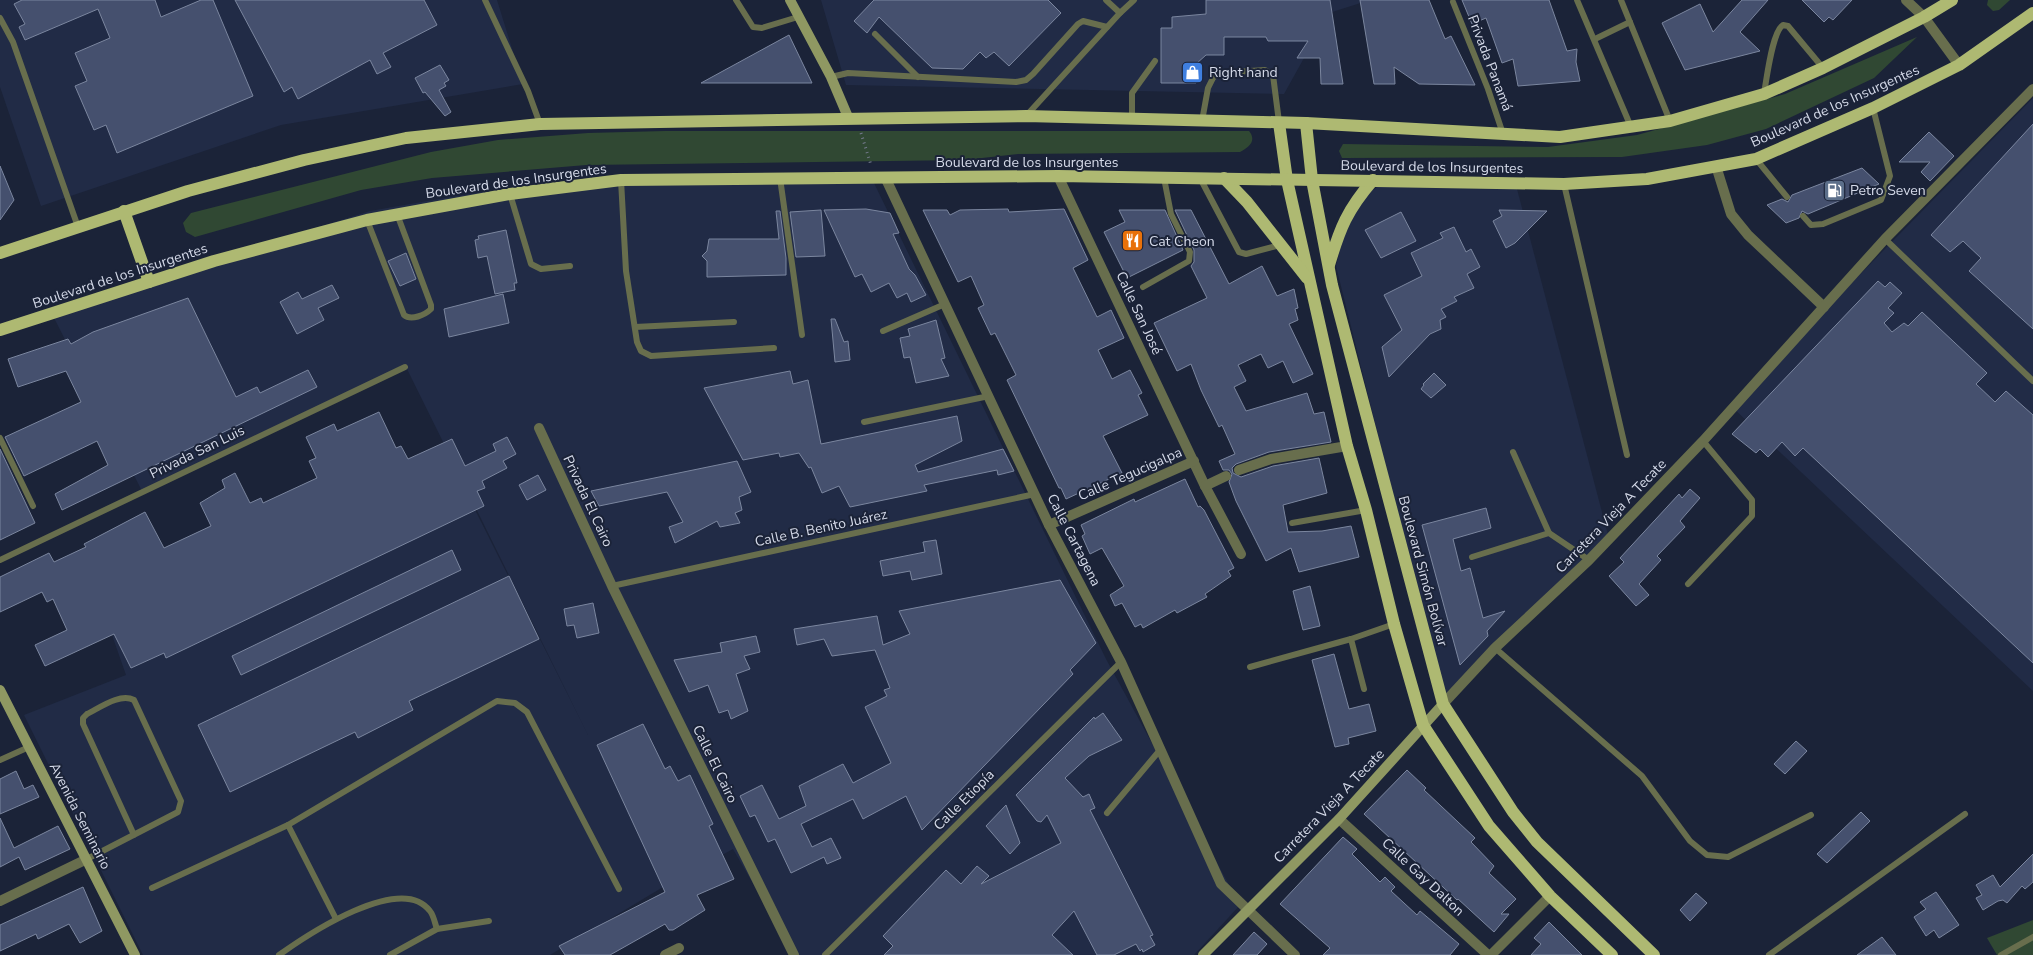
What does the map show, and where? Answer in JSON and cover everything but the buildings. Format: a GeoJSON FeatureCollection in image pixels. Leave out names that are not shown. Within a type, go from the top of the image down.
{"type":"FeatureCollection","features":[{"type":"Feature","properties":{"kind":"main road"},"geometry":{"type":"LineString","coordinates":[[0,253],[188,190],[277,167],[406,138],[540,124],[852,117],[1026,116],[1306,124],[1560,137],[1670,121],[1764,94],[1823,68],[1924,17],[1952,0]]}},
{"type":"Feature","properties":{"kind":"main road","name":"Boulevard de los Insurgentes"},"geometry":{"type":"LineString","coordinates":[[0,330],[214,261],[367,220],[510,194],[621,180],[1058,176],[1564,184],[1647,179],[1756,159],[1873,108],[1959,65],[2033,13]]}},
{"type":"Feature","properties":{"kind":"main road"},"geometry":{"type":"LineString","coordinates":[[1280,123],[1287,180],[1346,446],[1366,510],[1394,624],[1423,725],[1489,826],[1550,896],[1612,955]]}},
{"type":"Feature","properties":{"kind":"main road","name":"Boulevard Simón Bolívar"},"geometry":{"type":"LineString","coordinates":[[1306,124],[1312,180],[1328,268],[1443,704],[1513,812],[1538,842],[1654,955]]}},
{"type":"Feature","properties":{"kind":"main road"},"geometry":{"type":"LineString","coordinates":[[1224,178],[1247,202],[1310,281]]}},
{"type":"Feature","properties":{"kind":"main road"},"geometry":{"type":"LineString","coordinates":[[1328,268],[1342,224],[1350,208],[1374,180]]}},
{"type":"Feature","properties":{"kind":"main road"},"geometry":{"type":"LineString","coordinates":[[124,211],[149,282]]}},
{"type":"Feature","properties":{"kind":"street"},"geometry":{"type":"LineString","coordinates":[[790,0],[852,117]]}},
{"type":"Feature","properties":{"kind":"street"},"geometry":{"type":"LineString","coordinates":[[1906,0],[1924,17],[1959,65]]}},
{"type":"Feature","properties":{"kind":"street","name":"Carretera Vieja A Tecate"},"geometry":{"type":"LineString","coordinates":[[1203,955],[1247,908],[1340,819],[1423,725],[1495,648],[1589,560],[1703,441],[1884,239],[2033,89]]}},
{"type":"Feature","properties":{"kind":"street"},"geometry":{"type":"LineString","coordinates":[[1716,166],[1731,214],[1748,235],[1824,306]]}},
{"type":"Feature","properties":{"kind":"street","name":"Calle San José"},"geometry":{"type":"LineString","coordinates":[[1058,176],[1205,486],[1241,554]]}},
{"type":"Feature","properties":{"kind":"street","name":"Calle Cartagena"},"geometry":{"type":"LineString","coordinates":[[880,178],[945,304],[1049,525],[1121,662],[1221,884],[1295,955]]}},
{"type":"Feature","properties":{"kind":"street","name":"Privada El Cairo"},"geometry":{"type":"LineString","coordinates":[[539,428],[612,586]]}},
{"type":"Feature","properties":{"kind":"street"},"geometry":{"type":"LineString","coordinates":[[1239,470],[1271,459],[1346,446]]}},
{"type":"Feature","properties":{"kind":"street","name":"Calle Tegucigalpa"},"geometry":{"type":"LineString","coordinates":[[1049,525],[1194,461]]}},
{"type":"Feature","properties":{"kind":"street"},"geometry":{"type":"LineString","coordinates":[[1205,486],[1226,476]]}},
{"type":"Feature","properties":{"kind":"street","name":"Calle El Cairo"},"geometry":{"type":"LineString","coordinates":[[612,586],[794,955]]}},
{"type":"Feature","properties":{"kind":"street","name":"Avenida Seminario"},"geometry":{"type":"LineString","coordinates":[[0,690],[136,955]]}},
{"type":"Feature","properties":{"kind":"street","name":"Calle Gay Dalton"},"geometry":{"type":"LineString","coordinates":[[1340,819],[1489,955]]}},
{"type":"Feature","properties":{"kind":"street"},"geometry":{"type":"LineString","coordinates":[[0,901],[87,859]]}},
{"type":"Feature","properties":{"kind":"street"},"geometry":{"type":"LineString","coordinates":[[1489,955],[1550,896]]}},
{"type":"Feature","properties":{"kind":"street"},"geometry":{"type":"LineString","coordinates":[[665,955],[679,948]]}},
{"type":"Feature","properties":{"kind":"lane"},"geometry":{"type":"LineString","coordinates":[[485,0],[528,91],[540,124]]}},
{"type":"Feature","properties":{"kind":"lane"},"geometry":{"type":"LineString","coordinates":[[736,0],[753,28],[762,28],[798,18]]}},
{"type":"Feature","properties":{"kind":"lane"},"geometry":{"type":"LineString","coordinates":[[1106,0],[1120,13]]}},
{"type":"Feature","properties":{"kind":"lane"},"geometry":{"type":"LineString","coordinates":[[1026,116],[1134,0]]}},
{"type":"Feature","properties":{"kind":"lane"},"geometry":{"type":"LineString","coordinates":[[1577,0],[1595,39],[1630,127]]}},
{"type":"Feature","properties":{"kind":"lane"},"geometry":{"type":"LineString","coordinates":[[1621,0],[1670,121]]}},
{"type":"Feature","properties":{"kind":"lane","name":"Privada Panamá"},"geometry":{"type":"LineString","coordinates":[[1453,2],[1503,134]]}},
{"type":"Feature","properties":{"kind":"lane"},"geometry":{"type":"LineString","coordinates":[[0,18],[13,42],[78,227]]}},
{"type":"Feature","properties":{"kind":"lane"},"geometry":{"type":"LineString","coordinates":[[831,77],[848,73],[1016,82],[1026,80],[1078,24],[1083,21],[1107,27]]}},
{"type":"Feature","properties":{"kind":"lane"},"geometry":{"type":"LineString","coordinates":[[1595,39],[1630,22]]}},
{"type":"Feature","properties":{"kind":"lane"},"geometry":{"type":"LineString","coordinates":[[1764,94],[1774,41],[1779,28],[1783,25],[1788,26],[1823,68]]}},
{"type":"Feature","properties":{"kind":"lane"},"geometry":{"type":"LineString","coordinates":[[875,34],[918,77]]}},
{"type":"Feature","properties":{"kind":"lane"},"geometry":{"type":"LineString","coordinates":[[1132,119],[1132,93],[1155,61]]}},
{"type":"Feature","properties":{"kind":"lane"},"geometry":{"type":"LineString","coordinates":[[1202,121],[1208,88],[1213,78],[1220,73],[1266,70],[1273,75],[1280,123]]}},
{"type":"Feature","properties":{"kind":"lane"},"geometry":{"type":"LineString","coordinates":[[1803,216],[1811,225],[1822,224],[1881,200],[1890,176],[1873,108]]}},
{"type":"Feature","properties":{"kind":"lane"},"geometry":{"type":"LineString","coordinates":[[1756,159],[1787,197]]}},
{"type":"Feature","properties":{"kind":"lane"},"geometry":{"type":"LineString","coordinates":[[780,178],[802,336]]}},
{"type":"Feature","properties":{"kind":"lane"},"geometry":{"type":"LineString","coordinates":[[1143,287],[1188,261],[1190,257],[1190,252],[1171,214],[1164,178]]}},
{"type":"Feature","properties":{"kind":"lane"},"geometry":{"type":"LineString","coordinates":[[1200,178],[1239,252],[1246,254],[1280,245]]}},
{"type":"Feature","properties":{"kind":"lane"},"geometry":{"type":"LineString","coordinates":[[621,180],[626,271],[637,342],[642,352],[652,356],[774,348]]}},
{"type":"Feature","properties":{"kind":"lane"},"geometry":{"type":"LineString","coordinates":[[1564,184],[1627,455]]}},
{"type":"Feature","properties":{"kind":"lane"},"geometry":{"type":"LineString","coordinates":[[510,194],[531,264],[542,269],[570,266]]}},
{"type":"Feature","properties":{"kind":"lane"},"geometry":{"type":"LineString","coordinates":[[367,220],[404,315],[411,318],[427,312],[431,309],[431,305],[397,214]]}},
{"type":"Feature","properties":{"kind":"lane"},"geometry":{"type":"LineString","coordinates":[[1884,239],[2033,381]]}},
{"type":"Feature","properties":{"kind":"lane"},"geometry":{"type":"LineString","coordinates":[[884,331],[945,304]]}},
{"type":"Feature","properties":{"kind":"lane"},"geometry":{"type":"LineString","coordinates":[[635,327],[734,322]]}},
{"type":"Feature","properties":{"kind":"lane","name":"Privada San Luis"},"geometry":{"type":"LineString","coordinates":[[0,560],[405,367]]}},
{"type":"Feature","properties":{"kind":"lane"},"geometry":{"type":"LineString","coordinates":[[864,422],[989,396]]}},
{"type":"Feature","properties":{"kind":"lane"},"geometry":{"type":"LineString","coordinates":[[0,438],[33,506]]}},
{"type":"Feature","properties":{"kind":"lane"},"geometry":{"type":"LineString","coordinates":[[1688,584],[1752,516],[1752,500],[1703,441]]}},
{"type":"Feature","properties":{"kind":"lane"},"geometry":{"type":"LineString","coordinates":[[1513,452],[1549,533],[1589,560]]}},
{"type":"Feature","properties":{"kind":"lane","name":"Calle B. Benito Juárez"},"geometry":{"type":"LineString","coordinates":[[612,586],[1035,494]]}},
{"type":"Feature","properties":{"kind":"lane"},"geometry":{"type":"LineString","coordinates":[[1292,523],[1366,510]]}},
{"type":"Feature","properties":{"kind":"lane"},"geometry":{"type":"LineString","coordinates":[[1472,557],[1549,533]]}},
{"type":"Feature","properties":{"kind":"lane"},"geometry":{"type":"LineString","coordinates":[[1250,668],[1351,639],[1394,624]]}},
{"type":"Feature","properties":{"kind":"lane"},"geometry":{"type":"LineString","coordinates":[[1351,639],[1364,689]]}},
{"type":"Feature","properties":{"kind":"lane"},"geometry":{"type":"LineString","coordinates":[[1495,648],[1642,776],[1690,840],[1707,854],[1728,857],[1811,815]]}},
{"type":"Feature","properties":{"kind":"lane","name":"Calle Etiopía"},"geometry":{"type":"LineString","coordinates":[[825,955],[1121,662]]}},
{"type":"Feature","properties":{"kind":"lane"},"geometry":{"type":"LineString","coordinates":[[87,859],[134,835],[178,812],[181,801],[134,700],[128,697],[121,697],[87,714],[83,718],[83,724],[134,835]]}},
{"type":"Feature","properties":{"kind":"lane"},"geometry":{"type":"LineString","coordinates":[[152,888],[288,825],[497,701],[515,703],[527,712],[619,890]]}},
{"type":"Feature","properties":{"kind":"lane"},"geometry":{"type":"LineString","coordinates":[[0,760],[29,747]]}},
{"type":"Feature","properties":{"kind":"lane"},"geometry":{"type":"LineString","coordinates":[[1108,813],[1160,750]]}},
{"type":"Feature","properties":{"kind":"lane"},"geometry":{"type":"LineString","coordinates":[[1768,955],[1964,814]]}},
{"type":"Feature","properties":{"kind":"lane"},"geometry":{"type":"LineString","coordinates":[[288,825],[336,919]]}},
{"type":"Feature","properties":{"kind":"lane"},"geometry":{"type":"LineString","coordinates":[[279,955],[336,919],[377,902],[402,898],[420,903],[430,911],[437,929]]}},
{"type":"Feature","properties":{"kind":"lane"},"geometry":{"type":"LineString","coordinates":[[390,955],[437,929],[489,922]]}},
{"type":"Feature","properties":{"kind":"lane"},"geometry":{"type":"LineString","coordinates":[[2001,955],[2033,937]]}},
{"type":"Feature","properties":{"kind":"path"},"geometry":{"type":"LineString","coordinates":[[852,117],[880,178]]}},
{"type":"Feature","properties":{"kind":"shaded area"},"geometry":{"type":"Polygon","coordinates":[[[0,0],[497,0],[523,84],[281,125],[41,206],[0,87],[0,0]]]}},
{"type":"Feature","properties":{"kind":"shaded area"},"geometry":{"type":"Polygon","coordinates":[[[821,0],[1370,0],[1329,13],[1284,94],[846,85],[821,0]]]}},
{"type":"Feature","properties":{"kind":"shaded area"},"geometry":{"type":"Polygon","coordinates":[[[2033,98],[2033,691],[1731,406],[2033,98]]]}},
{"type":"Feature","properties":{"kind":"shaded area"},"geometry":{"type":"Polygon","coordinates":[[[873,181],[1106,659],[1240,905],[1194,955],[794,955],[733,849],[663,887],[550,955],[143,955],[24,715],[126,675],[105,615],[446,452],[588,735],[407,369],[143,493],[50,310],[370,211],[479,192],[572,186],[873,181]]]}},
{"type":"Feature","properties":{"kind":"shaded area"},"geometry":{"type":"Polygon","coordinates":[[[1384,183],[1517,189],[1608,535],[1445,706],[1336,266],[1346,225],[1361,197],[1384,183]]]}},
{"type":"Feature","properties":{"kind":"green space"},"geometry":{"type":"Polygon","coordinates":[[[1988,0],[2010,0],[1999,10],[1993,11],[1987,5],[1988,0]]]}},
{"type":"Feature","properties":{"kind":"green space"},"geometry":{"type":"Polygon","coordinates":[[[1917,37],[1874,78],[1766,129],[1707,145],[1622,157],[1342,158],[1339,151],[1343,144],[1548,147],[1637,135],[1785,94],[1917,37]]]}},
{"type":"Feature","properties":{"kind":"green space"},"geometry":{"type":"Polygon","coordinates":[[[665,131],[1249,131],[1252,141],[1249,146],[1240,152],[1018,154],[964,160],[586,165],[432,178],[361,190],[195,237],[186,232],[183,223],[191,213],[431,152],[498,140],[588,133],[665,131]]]}},
{"type":"Feature","properties":{"kind":"green space"},"geometry":{"type":"Polygon","coordinates":[[[2033,920],[2033,955],[1997,955],[1987,938],[2033,920]]]}},
{"type":"Feature","properties":{"kind":"place","name":"Right hand"},"geometry":{"type":"Point","coordinates":[1193,72]}},
{"type":"Feature","properties":{"kind":"place","name":"Petro Seven"},"geometry":{"type":"Point","coordinates":[1834,190]}},
{"type":"Feature","properties":{"kind":"place","name":"Cat Cheon"},"geometry":{"type":"Point","coordinates":[1133,241]}}]}
